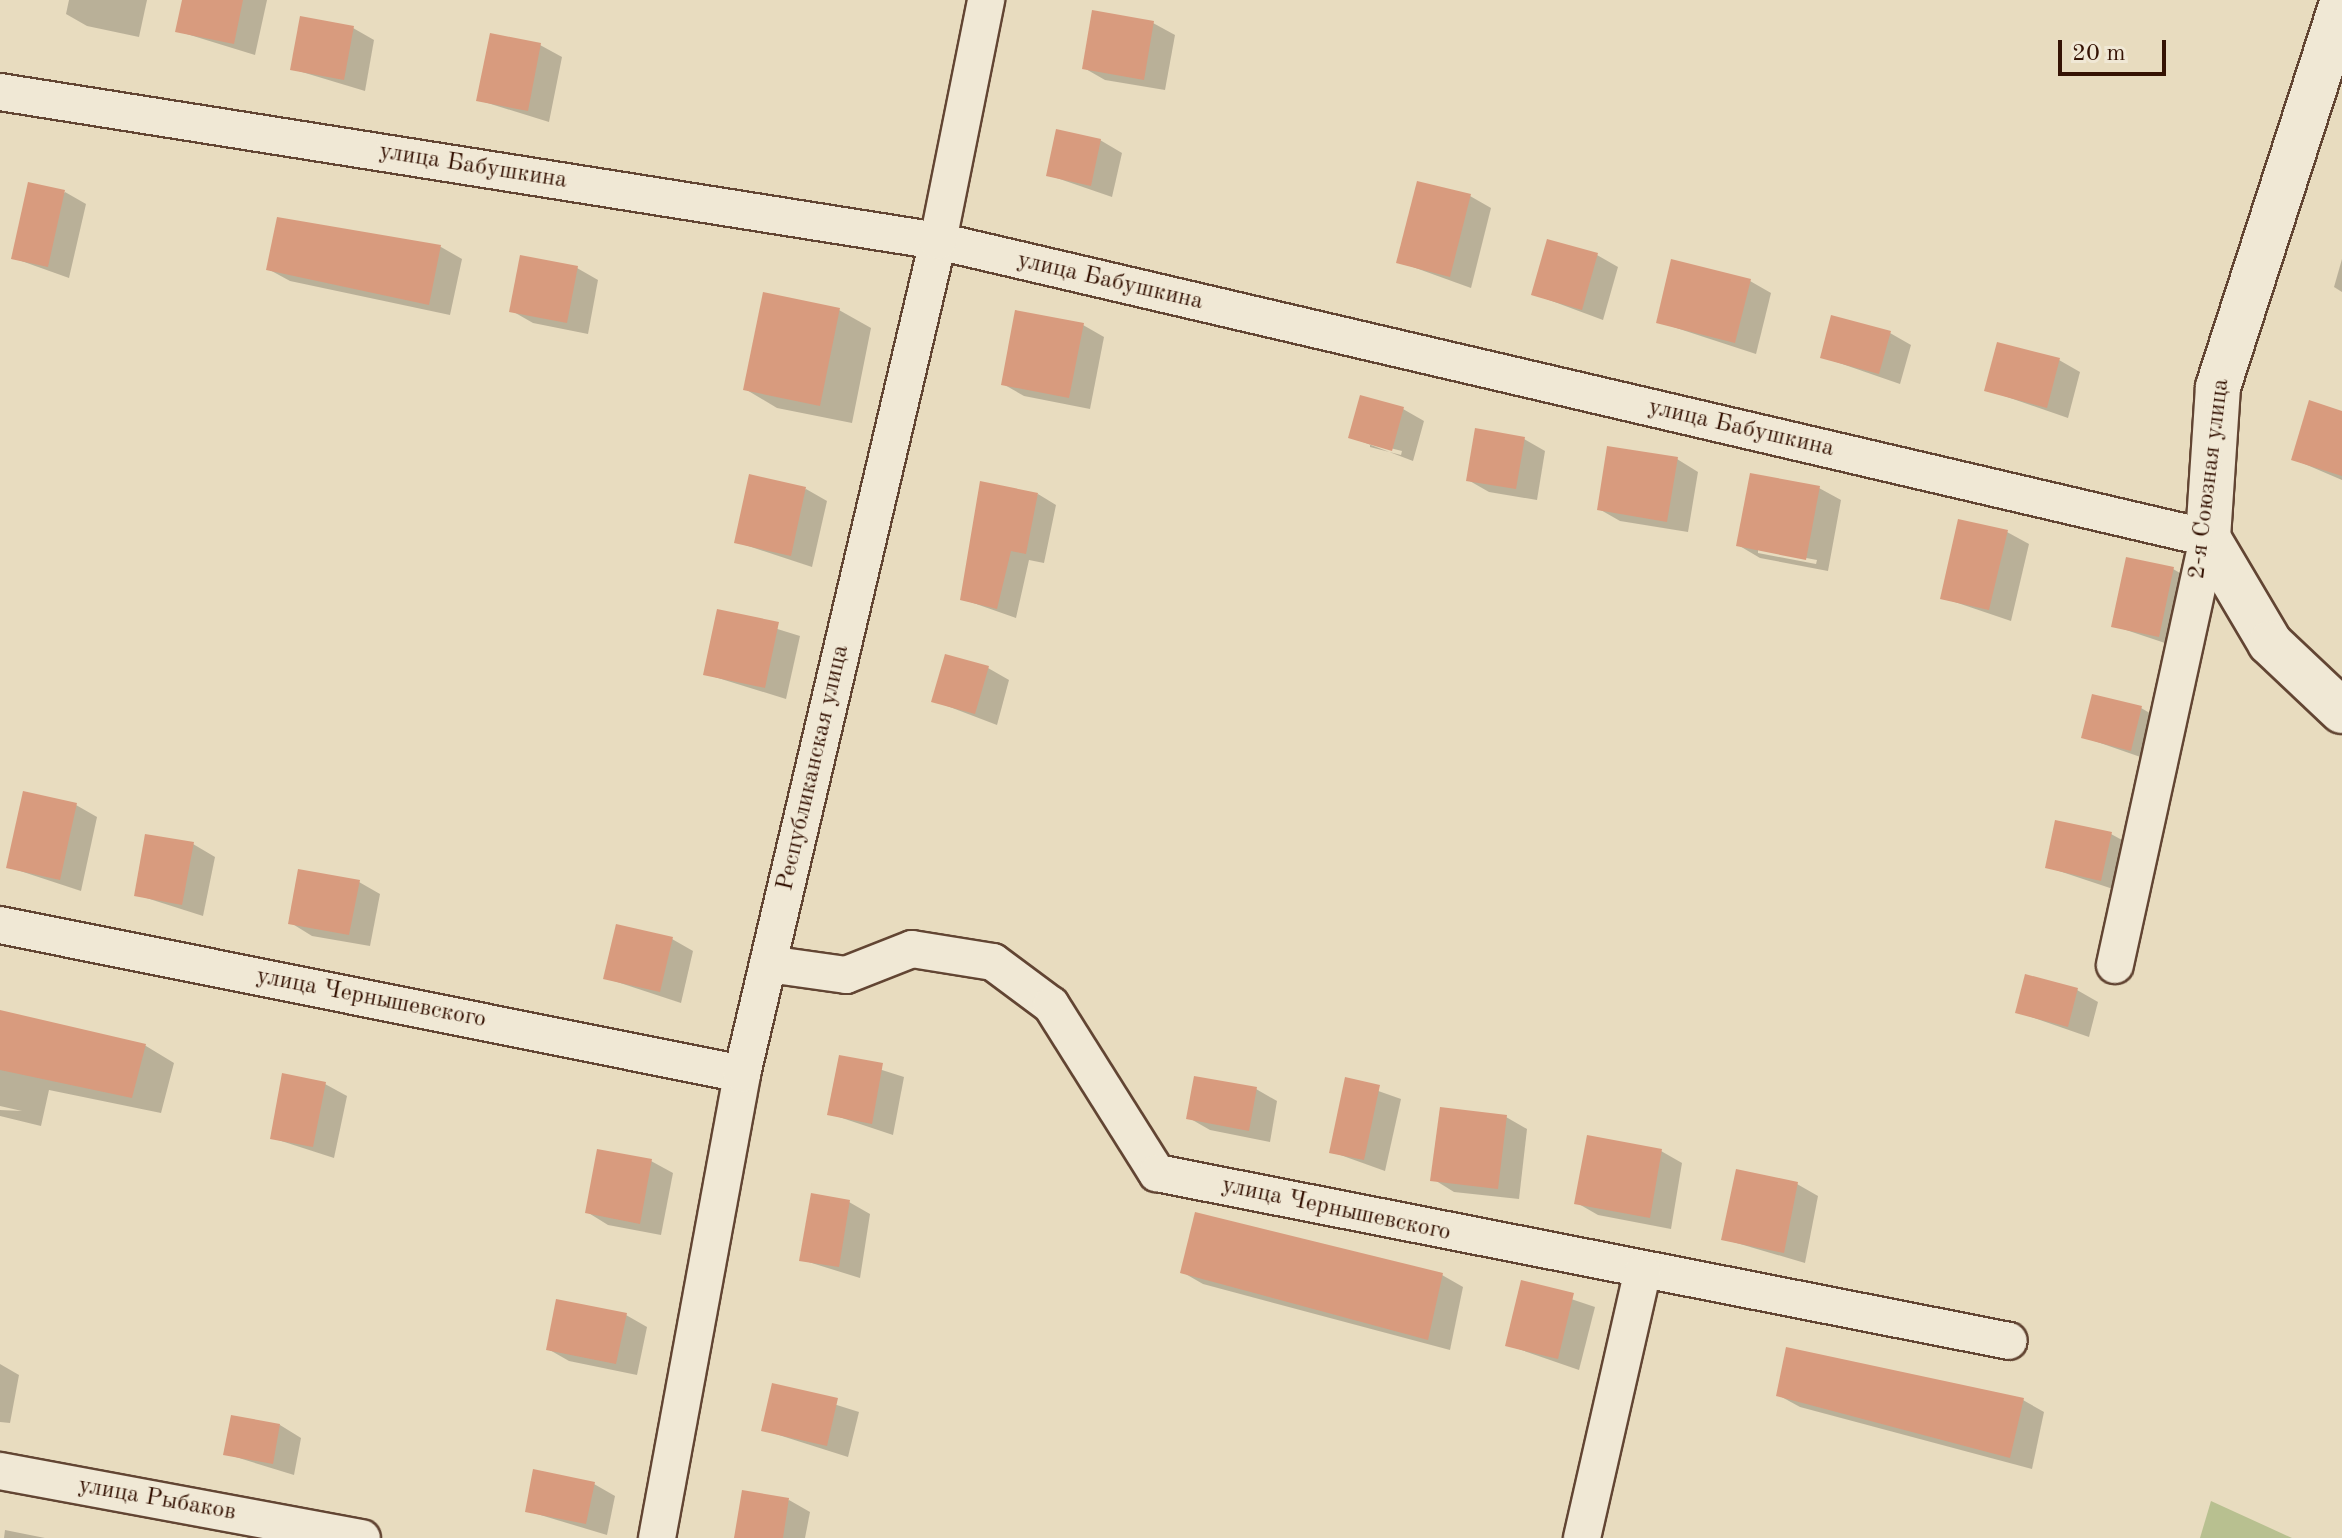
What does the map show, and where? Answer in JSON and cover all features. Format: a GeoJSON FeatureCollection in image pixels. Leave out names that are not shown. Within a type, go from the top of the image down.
{"type":"FeatureCollection","features":[{"type":"Feature","properties":{"kind":"main road","name":"2-я Союзная улица"},"geometry":{"type":"LineString","coordinates":[[2208,538],[2218,387],[2342,3]]}},
{"type":"Feature","properties":{"kind":"main road"},"geometry":{"type":"LineString","coordinates":[[2208,538],[2270,643],[2342,711]]}},
{"type":"Feature","properties":{"kind":"street","name":"Республиканская улица"},"geometry":{"type":"LineString","coordinates":[[657,1538],[742,1074],[938,241],[986,0]]}},
{"type":"Feature","properties":{"kind":"street","name":"улица Бабушкина"},"geometry":{"type":"LineString","coordinates":[[0,92],[938,241],[2208,538]]}},
{"type":"Feature","properties":{"kind":"street","name":"2-я Союзная улица"},"geometry":{"type":"LineString","coordinates":[[2115,965],[2208,538]]}},
{"type":"Feature","properties":{"kind":"street","name":"улица Чернышевского"},"geometry":{"type":"LineString","coordinates":[[0,925],[742,1074]]}},
{"type":"Feature","properties":{"kind":"street","name":"улица Чернышевского"},"geometry":{"type":"LineString","coordinates":[[768,964],[846,975],[912,949],[993,962],[1051,1005],[1157,1173],[1642,1273],[2009,1341]]}},
{"type":"Feature","properties":{"kind":"street"},"geometry":{"type":"LineString","coordinates":[[1582,1538],[1642,1273]]}},
{"type":"Feature","properties":{"kind":"street","name":"улица Рыбаков"},"geometry":{"type":"LineString","coordinates":[[0,1471],[362,1538]]}},
{"type":"Feature","properties":{"kind":"green space"},"geometry":{"type":"Polygon","coordinates":[[[2211,1501],[2292,1538],[2200,1538],[2211,1501]]]}},
{"type":"Feature","properties":{"kind":"building"},"geometry":{"type":"Polygon","coordinates":[[[182,0],[243,0],[234,44],[175,32],[182,0]]]}},
{"type":"Feature","properties":{"kind":"building"},"geometry":{"type":"Polygon","coordinates":[[[1092,10],[1154,21],[1144,80],[1082,69],[1092,10]]]}},
{"type":"Feature","properties":{"kind":"building"},"geometry":{"type":"Polygon","coordinates":[[[300,16],[354,26],[344,80],[290,70],[300,16]]]}},
{"type":"Feature","properties":{"kind":"building"},"geometry":{"type":"Polygon","coordinates":[[[490,33],[541,43],[528,111],[476,101],[490,33]]]}},
{"type":"Feature","properties":{"kind":"building"},"geometry":{"type":"Polygon","coordinates":[[[1056,129],[1101,139],[1091,186],[1046,176],[1056,129]]]}},
{"type":"Feature","properties":{"kind":"building"},"geometry":{"type":"Polygon","coordinates":[[[1417,181],[1471,194],[1450,277],[1396,263],[1417,181]]]}},
{"type":"Feature","properties":{"kind":"building"},"geometry":{"type":"Polygon","coordinates":[[[28,182],[65,190],[48,267],[11,259],[28,182]]]}},
{"type":"Feature","properties":{"kind":"building"},"geometry":{"type":"Polygon","coordinates":[[[277,217],[441,245],[429,305],[266,270],[277,217]]]}},
{"type":"Feature","properties":{"kind":"building"},"geometry":{"type":"Polygon","coordinates":[[[1547,239],[1598,253],[1582,310],[1531,295],[1547,239]]]}},
{"type":"Feature","properties":{"kind":"building"},"geometry":{"type":"Polygon","coordinates":[[[520,255],[578,266],[567,323],[509,312],[520,255]]]}},
{"type":"Feature","properties":{"kind":"building"},"geometry":{"type":"Polygon","coordinates":[[[1671,259],[1751,279],[1735,343],[1656,323],[1671,259]]]}},
{"type":"Feature","properties":{"kind":"building"},"geometry":{"type":"Polygon","coordinates":[[[763,292],[840,308],[820,406],[743,390],[763,292]]]}},
{"type":"Feature","properties":{"kind":"building"},"geometry":{"type":"Polygon","coordinates":[[[1015,310],[1084,323],[1069,398],[1001,385],[1015,310]]]}},
{"type":"Feature","properties":{"kind":"building"},"geometry":{"type":"Polygon","coordinates":[[[1831,315],[1891,331],[1879,374],[1820,358],[1831,315]]]}},
{"type":"Feature","properties":{"kind":"building"},"geometry":{"type":"Polygon","coordinates":[[[1997,342],[2060,358],[2047,408],[1984,391],[1997,342]]]}},
{"type":"Feature","properties":{"kind":"building"},"geometry":{"type":"Polygon","coordinates":[[[1360,395],[1404,407],[1392,451],[1348,438],[1360,395]]]}},
{"type":"Feature","properties":{"kind":"building"},"geometry":{"type":"Polygon","coordinates":[[[2309,400],[2342,411],[2342,476],[2291,460],[2309,400]]]}},
{"type":"Feature","properties":{"kind":"building"},"geometry":{"type":"Polygon","coordinates":[[[1475,428],[1525,437],[1516,489],[1466,481],[1475,428]]]}},
{"type":"Feature","properties":{"kind":"building"},"geometry":{"type":"Polygon","coordinates":[[[1607,446],[1678,457],[1667,522],[1597,510],[1607,446]]]}},
{"type":"Feature","properties":{"kind":"building"},"geometry":{"type":"Polygon","coordinates":[[[1750,473],[1820,486],[1806,560],[1736,546],[1750,473]]]}},
{"type":"Feature","properties":{"kind":"building"},"geometry":{"type":"Polygon","coordinates":[[[749,474],[806,487],[791,556],[734,543],[749,474]]]}},
{"type":"Feature","properties":{"kind":"building"},"geometry":{"type":"Polygon","coordinates":[[[980,481],[1038,493],[1026,554],[1011,551],[997,609],[960,600],[980,481]]]}},
{"type":"Feature","properties":{"kind":"building"},"geometry":{"type":"Polygon","coordinates":[[[1958,519],[2008,530],[1989,610],[1940,599],[1958,519]]]}},
{"type":"Feature","properties":{"kind":"building"},"geometry":{"type":"Polygon","coordinates":[[[2126,557],[2174,567],[2159,637],[2111,627],[2126,557]]]}},
{"type":"Feature","properties":{"kind":"building"},"geometry":{"type":"Polygon","coordinates":[[[717,609],[779,622],[765,688],[703,675],[717,609]]]}},
{"type":"Feature","properties":{"kind":"building"},"geometry":{"type":"Polygon","coordinates":[[[945,654],[989,666],[975,714],[931,702],[945,654]]]}},
{"type":"Feature","properties":{"kind":"building"},"geometry":{"type":"Polygon","coordinates":[[[2092,694],[2142,706],[2131,751],[2081,738],[2092,694]]]}},
{"type":"Feature","properties":{"kind":"building"},"geometry":{"type":"Polygon","coordinates":[[[23,791],[77,803],[60,880],[6,868],[23,791]]]}},
{"type":"Feature","properties":{"kind":"building"},"geometry":{"type":"Polygon","coordinates":[[[2055,820],[2112,832],[2101,881],[2045,868],[2055,820]]]}},
{"type":"Feature","properties":{"kind":"building"},"geometry":{"type":"Polygon","coordinates":[[[145,834],[194,842],[182,905],[134,896],[145,834]]]}},
{"type":"Feature","properties":{"kind":"building"},"geometry":{"type":"Polygon","coordinates":[[[298,869],[360,880],[349,935],[288,924],[298,869]]]}},
{"type":"Feature","properties":{"kind":"building"},"geometry":{"type":"Polygon","coordinates":[[[616,924],[673,937],[660,992],[603,979],[616,924]]]}},
{"type":"Feature","properties":{"kind":"building"},"geometry":{"type":"Polygon","coordinates":[[[2025,974],[2078,988],[2068,1027],[2015,1013],[2025,974]]]}},
{"type":"Feature","properties":{"kind":"building"},"geometry":{"type":"Polygon","coordinates":[[[0,1010],[146,1044],[132,1098],[0,1070],[0,1010]]]}},
{"type":"Feature","properties":{"kind":"building"},"geometry":{"type":"Polygon","coordinates":[[[839,1055],[883,1063],[872,1124],[827,1115],[839,1055]]]}},
{"type":"Feature","properties":{"kind":"building"},"geometry":{"type":"Polygon","coordinates":[[[282,1073],[326,1082],[313,1147],[270,1139],[282,1073]]]}},
{"type":"Feature","properties":{"kind":"building"},"geometry":{"type":"Polygon","coordinates":[[[1194,1076],[1257,1087],[1249,1131],[1186,1119],[1194,1076]]]}},
{"type":"Feature","properties":{"kind":"building"},"geometry":{"type":"Polygon","coordinates":[[[1345,1077],[1380,1085],[1364,1160],[1329,1153],[1345,1077]]]}},
{"type":"Feature","properties":{"kind":"building"},"geometry":{"type":"Polygon","coordinates":[[[1440,1107],[1507,1115],[1498,1189],[1430,1181],[1440,1107]]]}},
{"type":"Feature","properties":{"kind":"building"},"geometry":{"type":"Polygon","coordinates":[[[1587,1135],[1662,1149],[1650,1218],[1574,1204],[1587,1135]]]}},
{"type":"Feature","properties":{"kind":"building"},"geometry":{"type":"Polygon","coordinates":[[[597,1149],[652,1159],[640,1224],[585,1213],[597,1149]]]}},
{"type":"Feature","properties":{"kind":"building"},"geometry":{"type":"Polygon","coordinates":[[[1736,1169],[1798,1182],[1784,1253],[1721,1240],[1736,1169]]]}},
{"type":"Feature","properties":{"kind":"building"},"geometry":{"type":"Polygon","coordinates":[[[811,1193],[850,1200],[839,1267],[799,1261],[811,1193]]]}},
{"type":"Feature","properties":{"kind":"building"},"geometry":{"type":"Polygon","coordinates":[[[1195,1212],[1443,1273],[1428,1340],[1180,1273],[1195,1212]]]}},
{"type":"Feature","properties":{"kind":"building"},"geometry":{"type":"Polygon","coordinates":[[[1521,1280],[1574,1293],[1558,1359],[1505,1346],[1521,1280]]]}},
{"type":"Feature","properties":{"kind":"building"},"geometry":{"type":"Polygon","coordinates":[[[556,1299],[627,1313],[616,1364],[546,1350],[556,1299]]]}},
{"type":"Feature","properties":{"kind":"building"},"geometry":{"type":"Polygon","coordinates":[[[1786,1347],[2024,1398],[2010,1458],[1776,1396],[1786,1347]]]}},
{"type":"Feature","properties":{"kind":"building"},"geometry":{"type":"Polygon","coordinates":[[[772,1383],[838,1398],[827,1446],[761,1431],[772,1383]]]}},
{"type":"Feature","properties":{"kind":"building"},"geometry":{"type":"Polygon","coordinates":[[[231,1415],[280,1424],[273,1464],[223,1455],[231,1415]]]}},
{"type":"Feature","properties":{"kind":"building"},"geometry":{"type":"Polygon","coordinates":[[[533,1469],[595,1482],[586,1524],[525,1512],[533,1469]]]}},
{"type":"Feature","properties":{"kind":"building"},"geometry":{"type":"Polygon","coordinates":[[[742,1490],[789,1498],[783,1538],[734,1538],[742,1490]]]}}]}
